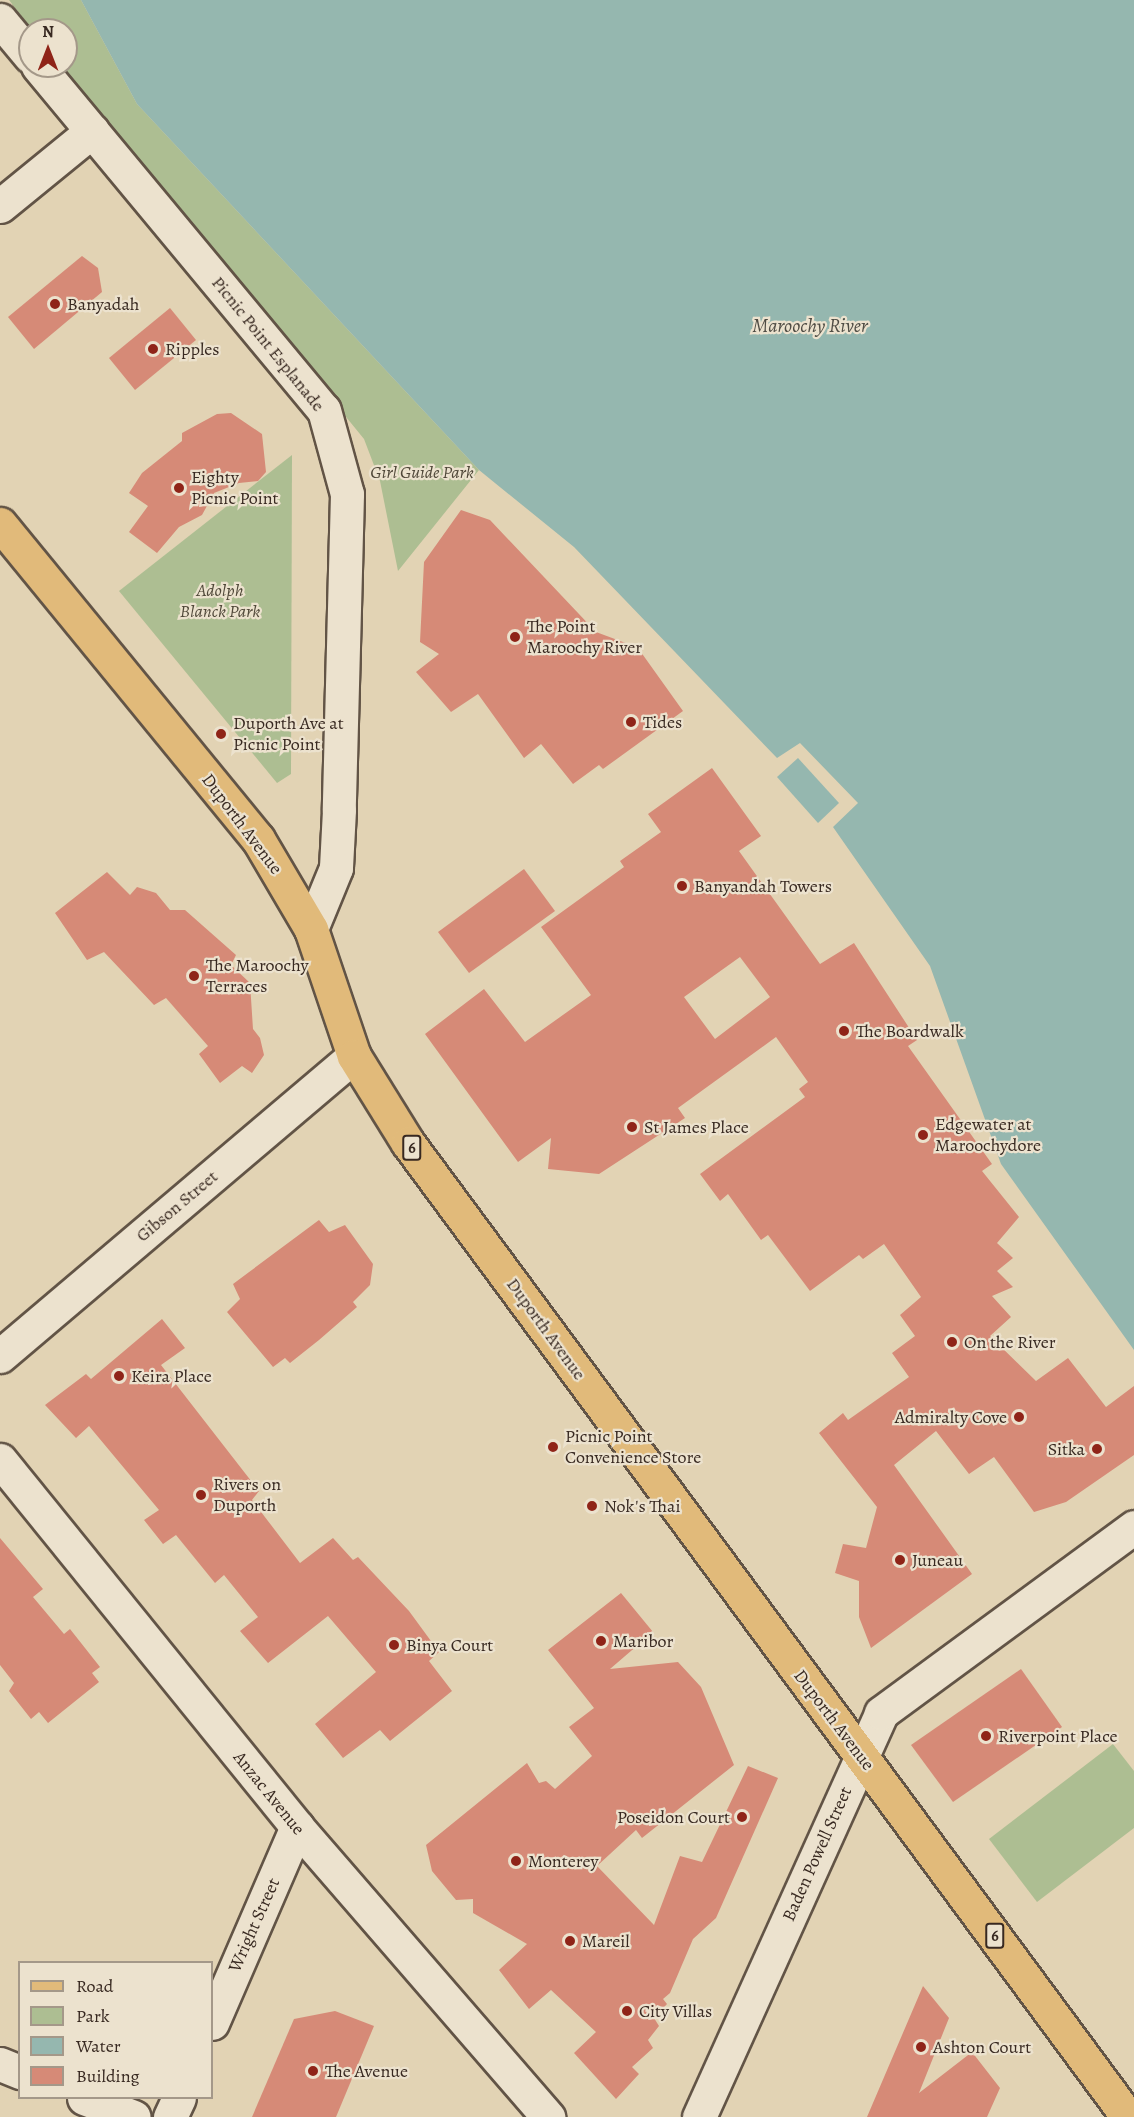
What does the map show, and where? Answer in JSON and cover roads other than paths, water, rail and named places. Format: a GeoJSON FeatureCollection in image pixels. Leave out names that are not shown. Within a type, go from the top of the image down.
{"type":"FeatureCollection","features":[{"type":"Feature","properties":{"kind":"main road","name":"Duporth Avenue"},"geometry":{"type":"LineString","coordinates":[[0,524],[258,839],[311,929],[354,1056],[408,1143],[1128,2117]]}},
{"type":"Feature","properties":{"kind":"street"},"geometry":{"type":"LineString","coordinates":[[0,20],[18,42]]}},
{"type":"Feature","properties":{"kind":"street","name":"Picnic Point Esplanade"},"geometry":{"type":"LineString","coordinates":[[48,78],[324,410],[347,494],[340,799],[336,867],[311,929]]}},
{"type":"Feature","properties":{"kind":"street"},"geometry":{"type":"LineString","coordinates":[[0,206],[92,131]]}},
{"type":"Feature","properties":{"kind":"street","name":"Gibson Street"},"geometry":{"type":"LineString","coordinates":[[0,1356],[354,1056]]}},
{"type":"Feature","properties":{"kind":"street","name":"Anzac Avenue"},"geometry":{"type":"LineString","coordinates":[[0,1461],[297,1827],[548,2117]]}},
{"type":"Feature","properties":{"kind":"street","name":"Baden Powell Street"},"geometry":{"type":"LineString","coordinates":[[699,2117],[881,1713],[1134,1527]]}},
{"type":"Feature","properties":{"kind":"street","name":"Wright Street"},"geometry":{"type":"LineString","coordinates":[[213,2021],[297,1827]]}},
{"type":"Feature","properties":{"kind":"street"},"geometry":{"type":"LineString","coordinates":[[0,2064],[18,2071]]}},
{"type":"Feature","properties":{"kind":"street"},"geometry":{"type":"LineString","coordinates":[[89,2099],[134,2117]]}},
{"type":"Feature","properties":{"kind":"street"},"geometry":{"type":"LineString","coordinates":[[170,2117],[178,2099]]}},
{"type":"Feature","properties":{"kind":"water","name":"Maroochy River"},"geometry":{"type":"Polygon","coordinates":[[[81,0],[1134,0],[1134,1350],[1001,1164],[930,966],[833,827],[858,803],[800,743],[777,758],[574,547],[479,470],[137,104],[81,0]]]}},
{"type":"Feature","properties":{"kind":"water"},"geometry":{"type":"Polygon","coordinates":[[[798,758],[839,803],[818,823],[777,777],[798,758]]]}},
{"type":"Feature","properties":{"kind":"place","name":"Banyadah"},"geometry":{"type":"Point","coordinates":[55,304]}},
{"type":"Feature","properties":{"kind":"place","name":"Ripples"},"geometry":{"type":"Point","coordinates":[153,349]}},
{"type":"Feature","properties":{"kind":"place","name":"Eighty Picnic Point"},"geometry":{"type":"Point","coordinates":[179,488]}},
{"type":"Feature","properties":{"kind":"place","name":"The Point Maroochy River"},"geometry":{"type":"Point","coordinates":[515,637]}},
{"type":"Feature","properties":{"kind":"place","name":"Tides"},"geometry":{"type":"Point","coordinates":[631,722]}},
{"type":"Feature","properties":{"kind":"place","name":"Duporth Ave at Picnic Point"},"geometry":{"type":"Point","coordinates":[221,734]}},
{"type":"Feature","properties":{"kind":"place","name":"Banyandah Towers"},"geometry":{"type":"Point","coordinates":[682,886]}},
{"type":"Feature","properties":{"kind":"place","name":"The Maroochy Terraces"},"geometry":{"type":"Point","coordinates":[194,976]}},
{"type":"Feature","properties":{"kind":"place","name":"The Boardwalk"},"geometry":{"type":"Point","coordinates":[844,1031]}},
{"type":"Feature","properties":{"kind":"place","name":"St James Place"},"geometry":{"type":"Point","coordinates":[632,1127]}},
{"type":"Feature","properties":{"kind":"place","name":"Edgewater at Maroochydore"},"geometry":{"type":"Point","coordinates":[923,1135]}},
{"type":"Feature","properties":{"kind":"place","name":"On the River"},"geometry":{"type":"Point","coordinates":[952,1342]}},
{"type":"Feature","properties":{"kind":"place","name":"Keira Place"},"geometry":{"type":"Point","coordinates":[119,1376]}},
{"type":"Feature","properties":{"kind":"place","name":"Admiralty Cove"},"geometry":{"type":"Point","coordinates":[1019,1417]}},
{"type":"Feature","properties":{"kind":"place","name":"Picnic Point Convenience Store"},"geometry":{"type":"Point","coordinates":[553,1447]}},
{"type":"Feature","properties":{"kind":"place","name":"Sitka"},"geometry":{"type":"Point","coordinates":[1097,1449]}},
{"type":"Feature","properties":{"kind":"place","name":"Rivers on Duporth"},"geometry":{"type":"Point","coordinates":[201,1495]}},
{"type":"Feature","properties":{"kind":"place","name":"Nok's Thai"},"geometry":{"type":"Point","coordinates":[592,1506]}},
{"type":"Feature","properties":{"kind":"place","name":"Juneau"},"geometry":{"type":"Point","coordinates":[900,1560]}},
{"type":"Feature","properties":{"kind":"place","name":"Maribor"},"geometry":{"type":"Point","coordinates":[601,1641]}},
{"type":"Feature","properties":{"kind":"place","name":"Binya Court"},"geometry":{"type":"Point","coordinates":[394,1645]}},
{"type":"Feature","properties":{"kind":"place","name":"Riverpoint Place"},"geometry":{"type":"Point","coordinates":[986,1736]}},
{"type":"Feature","properties":{"kind":"place","name":"Poseidon Court"},"geometry":{"type":"Point","coordinates":[742,1817]}},
{"type":"Feature","properties":{"kind":"place","name":"Monterey"},"geometry":{"type":"Point","coordinates":[516,1861]}},
{"type":"Feature","properties":{"kind":"place","name":"Mareil"},"geometry":{"type":"Point","coordinates":[570,1941]}},
{"type":"Feature","properties":{"kind":"place","name":"City Villas"},"geometry":{"type":"Point","coordinates":[627,2011]}},
{"type":"Feature","properties":{"kind":"place","name":"Ashton Court"},"geometry":{"type":"Point","coordinates":[921,2047]}},
{"type":"Feature","properties":{"kind":"place","name":"The Avenue"},"geometry":{"type":"Point","coordinates":[313,2071]}},
{"type":"Feature","properties":{"kind":"park label","name":"Girl Guide Park"},"geometry":{"type":"Point","coordinates":[422,472]}},
{"type":"Feature","properties":{"kind":"park label","name":"Adolph Blanck Park"},"geometry":{"type":"Point","coordinates":[220,601]}}]}
